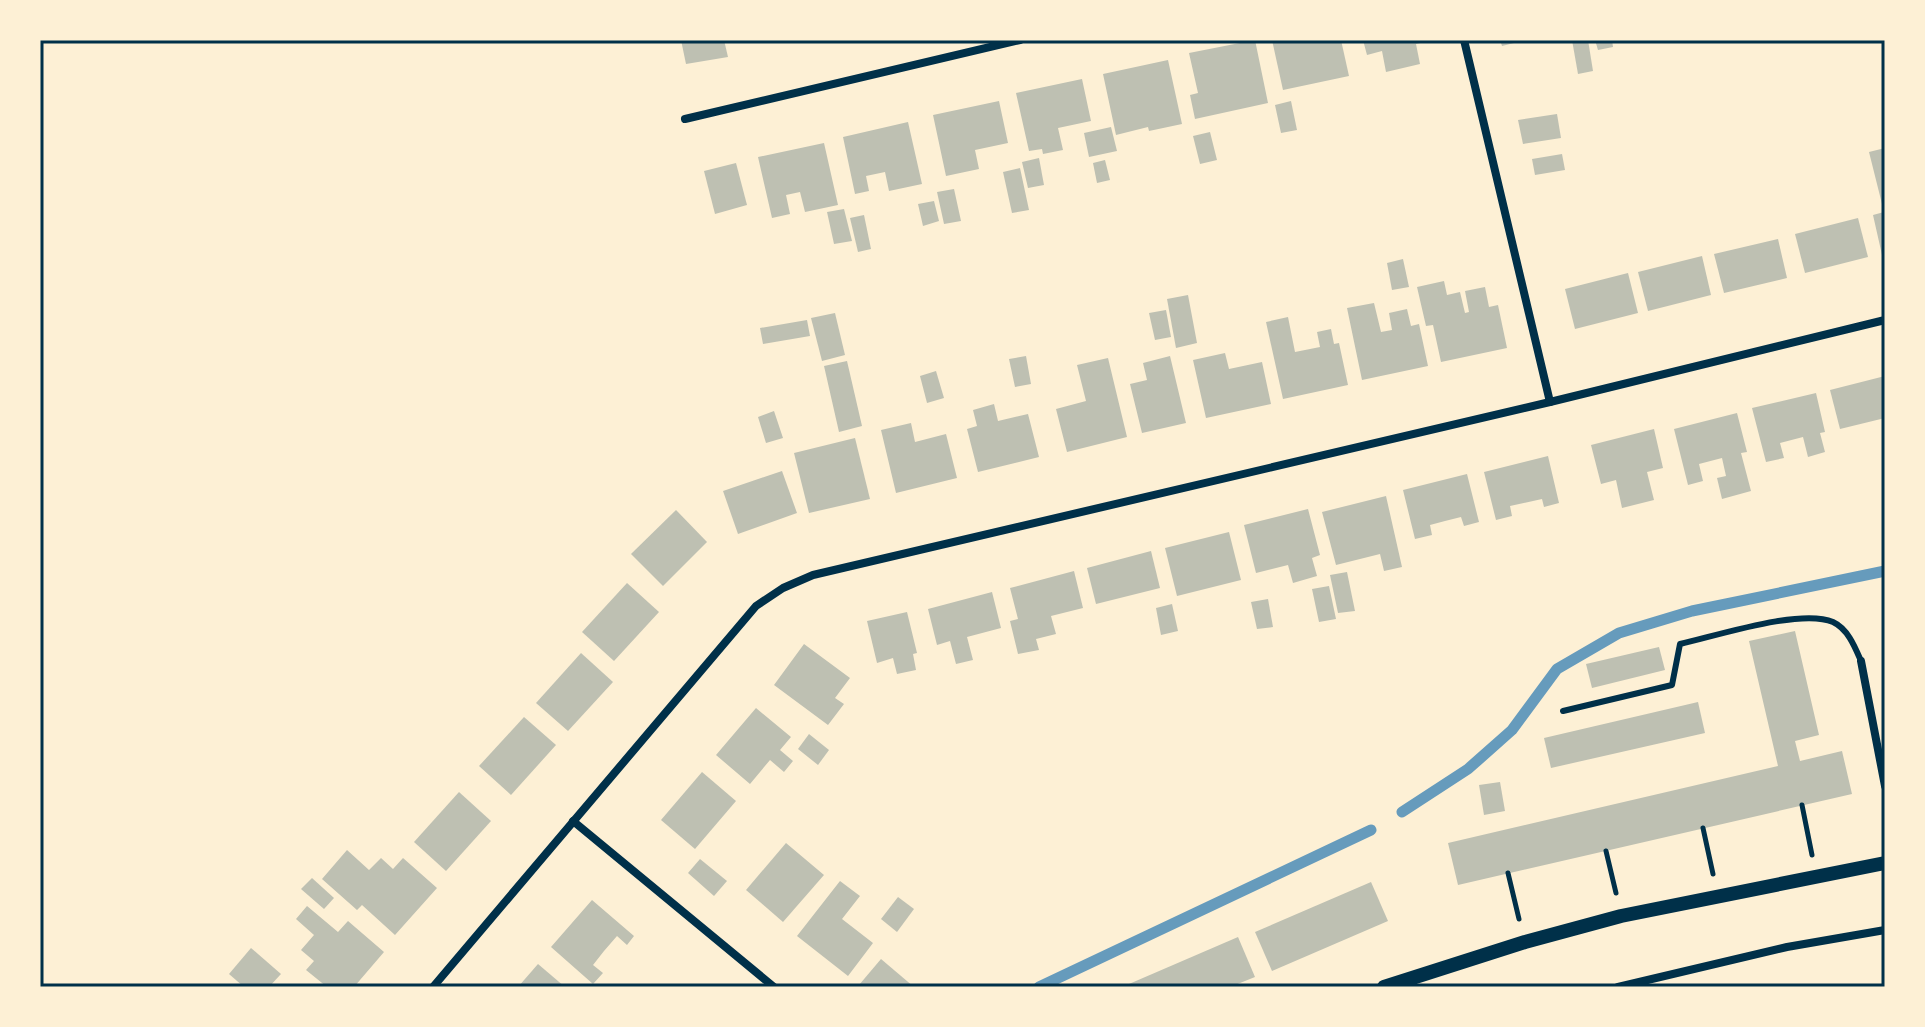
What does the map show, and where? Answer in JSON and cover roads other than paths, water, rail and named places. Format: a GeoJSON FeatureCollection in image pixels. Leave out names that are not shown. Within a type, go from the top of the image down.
{"type":"FeatureCollection","features":[{"type":"Feature","properties":{"kind":"street"},"geometry":{"type":"LineString","coordinates":[[685,119],[1020,40]]}},
{"type":"Feature","properties":{"kind":"street"},"geometry":{"type":"LineString","coordinates":[[1464,40],[1550,402]]}},
{"type":"Feature","properties":{"kind":"street"},"geometry":{"type":"LineString","coordinates":[[433,987],[756,606],[793,584],[813,575],[1885,320]]}},
{"type":"Feature","properties":{"kind":"street"},"geometry":{"type":"LineString","coordinates":[[1861,661],[1885,786]]}},
{"type":"Feature","properties":{"kind":"street"},"geometry":{"type":"LineString","coordinates":[[573,821],[774,987]]}},
{"type":"Feature","properties":{"kind":"street"},"geometry":{"type":"LineString","coordinates":[[1384,987],[1525,942],[1621,916],[1885,863]]}},
{"type":"Feature","properties":{"kind":"street"},"geometry":{"type":"LineString","coordinates":[[1618,987],[1772,950],[1885,930]]}},
{"type":"Feature","properties":{"kind":"lane"},"geometry":{"type":"LineString","coordinates":[[1563,711],[1672,685],[1680,644],[1805,616],[1834,622],[1850,637],[1861,661]]}},
{"type":"Feature","properties":{"kind":"waterway"},"geometry":{"type":"LineString","coordinates":[[1402,812],[1468,769],[1512,730],[1557,669],[1619,633],[1692,611],[1885,571]]}},
{"type":"Feature","properties":{"kind":"waterway"},"geometry":{"type":"LineString","coordinates":[[1039,987],[1371,830]]}}]}
